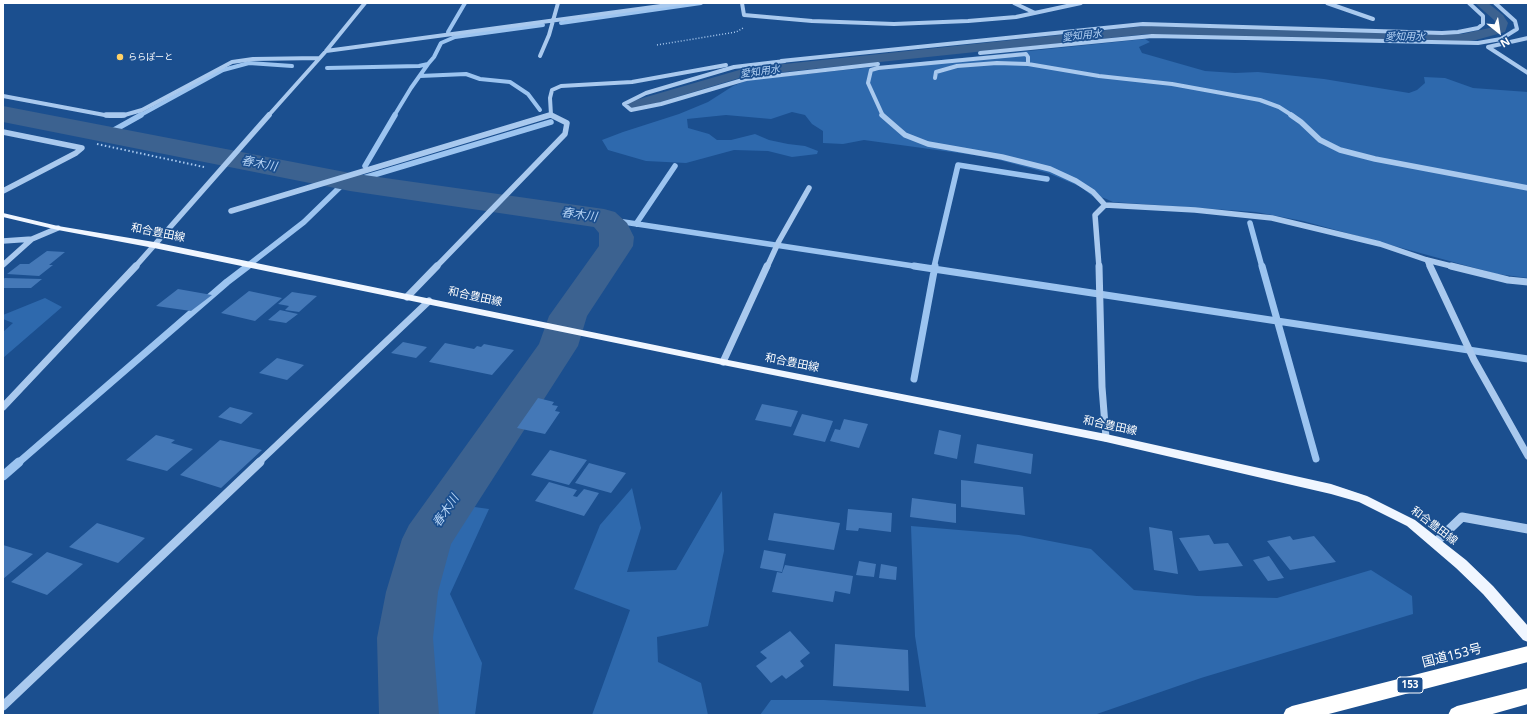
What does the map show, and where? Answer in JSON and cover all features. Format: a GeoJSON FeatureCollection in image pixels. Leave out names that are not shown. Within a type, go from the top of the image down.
{"type":"FeatureCollection","features":[{"type":"Feature","properties":{"kind":"highway","name":"国道153号"},"geometry":{"type":"LineString","coordinates":[[1292,715],[1528,654]]}},
{"type":"Feature","properties":{"kind":"highway"},"geometry":{"type":"LineString","coordinates":[[1456,715],[1528,696]]}},
{"type":"Feature","properties":{"kind":"main road","name":"和合豊田線"},"geometry":{"type":"LineString","coordinates":[[3,215],[58,228],[154,245],[723,362],[1106,438],[1331,489],[1362,499],[1392,513],[1411,524],[1436,542],[1488,590],[1528,636]]}},
{"type":"Feature","properties":{"kind":"street"},"geometry":{"type":"LineString","coordinates":[[3,408],[117,287],[239,150],[365,3]]}},
{"type":"Feature","properties":{"kind":"street"},"geometry":{"type":"LineString","coordinates":[[540,56],[549,35],[558,3]]}},
{"type":"Feature","properties":{"kind":"street"},"geometry":{"type":"LineString","coordinates":[[326,50],[683,3]]}},
{"type":"Feature","properties":{"kind":"street"},"geometry":{"type":"LineString","coordinates":[[742,3],[744,15],[812,21],[894,24],[975,21],[1035,13],[1081,3]]}},
{"type":"Feature","properties":{"kind":"street"},"geometry":{"type":"LineString","coordinates":[[1014,3],[1035,13]]}},
{"type":"Feature","properties":{"kind":"street"},"geometry":{"type":"LineString","coordinates":[[1327,3],[1373,19]]}},
{"type":"Feature","properties":{"kind":"street"},"geometry":{"type":"LineString","coordinates":[[1469,3],[1483,16],[1483,24],[1478,28],[1453,33],[1143,24],[785,60],[734,67],[646,93],[624,104],[630,110],[661,104],[746,79],[1141,36],[1478,43],[1508,36],[1517,29],[1515,21],[1495,3]]}},
{"type":"Feature","properties":{"kind":"street"},"geometry":{"type":"LineString","coordinates":[[1398,32],[1413,42]]}},
{"type":"Feature","properties":{"kind":"street"},"geometry":{"type":"LineString","coordinates":[[1528,38],[1488,47],[1528,73]]}},
{"type":"Feature","properties":{"kind":"street"},"geometry":{"type":"LineString","coordinates":[[1028,64],[1028,57],[1026,54],[878,68],[871,70],[868,83],[882,115],[905,135],[928,144],[1002,157],[1050,169],[1076,180],[1093,192],[1105,205],[1195,210],[1272,218],[1365,240],[1427,260],[1508,280],[1528,282]]}},
{"type":"Feature","properties":{"kind":"street"},"geometry":{"type":"LineString","coordinates":[[3,96],[110,116],[121,116],[142,110],[232,62],[253,59],[319,58]]}},
{"type":"Feature","properties":{"kind":"street"},"geometry":{"type":"LineString","coordinates":[[551,115],[550,98],[552,90],[561,86],[632,82],[699,69],[758,61],[785,60]]}},
{"type":"Feature","properties":{"kind":"street"},"geometry":{"type":"LineString","coordinates":[[935,78],[936,72],[957,66],[997,63],[1028,64],[1099,76],[1172,84],[1260,100],[1279,107],[1301,122],[1320,140],[1340,150],[1376,159],[1528,188]]}},
{"type":"Feature","properties":{"kind":"street"},"geometry":{"type":"LineString","coordinates":[[230,211],[551,115],[567,123],[565,134],[407,297]]}},
{"type":"Feature","properties":{"kind":"street"},"geometry":{"type":"LineString","coordinates":[[3,132],[82,148],[76,154],[3,191]]}},
{"type":"Feature","properties":{"kind":"street"},"geometry":{"type":"LineString","coordinates":[[723,362],[775,249],[809,188]]}},
{"type":"Feature","properties":{"kind":"street"},"geometry":{"type":"LineString","coordinates":[[1105,205],[1095,214],[1100,283],[1102,387],[1106,438]]}},
{"type":"Feature","properties":{"kind":"street"},"geometry":{"type":"LineString","coordinates":[[3,265],[32,239],[58,228]]}},
{"type":"Feature","properties":{"kind":"street"},"geometry":{"type":"LineString","coordinates":[[3,241],[32,239]]}},
{"type":"Feature","properties":{"kind":"street"},"geometry":{"type":"LineString","coordinates":[[1427,260],[1474,360],[1528,456]]}},
{"type":"Feature","properties":{"kind":"street"},"geometry":{"type":"LineString","coordinates":[[3,706],[428,301]]}},
{"type":"Feature","properties":{"kind":"street"},"geometry":{"type":"LineString","coordinates":[[1436,542],[1462,518],[1528,529]]}},
{"type":"Feature","properties":{"kind":"path"},"geometry":{"type":"LineString","coordinates":[[657,45],[736,32],[743,28],[744,15]]}},
{"type":"Feature","properties":{"kind":"path"},"geometry":{"type":"LineString","coordinates":[[97,144],[208,168]]}},
{"type":"Feature","properties":{"kind":"shaded area"},"geometry":{"type":"Polygon","coordinates":[[[1145,39],[1150,42],[1139,47],[1142,53],[1205,71],[1235,73],[1258,72],[1324,79],[1409,93],[1417,90],[1425,83],[1424,77],[1445,78],[1473,88],[1528,92],[1528,278],[1497,274],[1303,221],[1256,212],[1113,202],[1104,198],[1092,196],[1081,187],[1048,173],[988,157],[864,140],[843,144],[823,143],[823,131],[812,124],[805,115],[792,112],[771,119],[726,115],[687,119],[688,128],[709,134],[717,140],[731,140],[755,134],[769,140],[805,146],[818,151],[817,154],[792,157],[768,151],[734,150],[686,163],[646,161],[608,150],[602,140],[679,114],[708,102],[733,86],[748,80],[1145,39]]]}},
{"type":"Feature","properties":{"kind":"shaded area"},"geometry":{"type":"Polygon","coordinates":[[[45,298],[62,307],[3,358],[3,332],[13,323],[3,319],[3,315],[45,298]]]}},
{"type":"Feature","properties":{"kind":"shaded area"},"geometry":{"type":"Polygon","coordinates":[[[632,488],[641,528],[627,572],[676,570],[722,491],[724,551],[708,626],[657,637],[658,662],[701,683],[708,715],[592,715],[630,610],[574,589],[600,525],[632,488]]]}},
{"type":"Feature","properties":{"kind":"shaded area"},"geometry":{"type":"Polygon","coordinates":[[[460,505],[489,509],[450,594],[482,663],[475,715],[421,715],[413,633],[421,592],[435,539],[460,505]]]}},
{"type":"Feature","properties":{"kind":"shaded area"},"geometry":{"type":"Polygon","coordinates":[[[911,526],[1019,535],[1091,549],[1134,590],[1197,596],[1277,598],[1371,570],[1412,596],[1413,614],[1201,678],[1094,715],[760,715],[771,700],[824,700],[926,707],[915,636],[911,526]]]}},
{"type":"Feature","properties":{"kind":"building"},"geometry":{"type":"Polygon","coordinates":[[[47,251],[65,252],[49,265],[53,265],[39,276],[7,274],[20,264],[29,264],[47,251]]]}},
{"type":"Feature","properties":{"kind":"building"},"geometry":{"type":"Polygon","coordinates":[[[3,279],[42,279],[31,288],[3,288],[3,279]]]}},
{"type":"Feature","properties":{"kind":"building"},"geometry":{"type":"Polygon","coordinates":[[[178,289],[212,295],[191,311],[156,306],[178,289]]]}},
{"type":"Feature","properties":{"kind":"building"},"geometry":{"type":"Polygon","coordinates":[[[249,291],[282,298],[255,321],[221,313],[249,291]]]}},
{"type":"Feature","properties":{"kind":"building"},"geometry":{"type":"Polygon","coordinates":[[[292,292],[317,296],[299,312],[285,310],[289,306],[278,304],[292,292]]]}},
{"type":"Feature","properties":{"kind":"building"},"geometry":{"type":"Polygon","coordinates":[[[280,310],[298,314],[286,323],[268,320],[280,310]]]}},
{"type":"Feature","properties":{"kind":"building"},"geometry":{"type":"Polygon","coordinates":[[[403,342],[427,347],[416,358],[391,353],[403,342]]]}},
{"type":"Feature","properties":{"kind":"building"},"geometry":{"type":"Polygon","coordinates":[[[445,343],[474,349],[477,346],[481,347],[484,344],[514,350],[492,375],[429,362],[445,343]]]}},
{"type":"Feature","properties":{"kind":"building"},"geometry":{"type":"Polygon","coordinates":[[[277,358],[304,365],[287,380],[259,373],[277,358]]]}},
{"type":"Feature","properties":{"kind":"building"},"geometry":{"type":"Polygon","coordinates":[[[538,398],[554,402],[552,405],[558,406],[555,411],[560,412],[545,434],[517,428],[538,398]]]}},
{"type":"Feature","properties":{"kind":"building"},"geometry":{"type":"Polygon","coordinates":[[[762,404],[798,411],[791,427],[755,420],[762,404]]]}},
{"type":"Feature","properties":{"kind":"building"},"geometry":{"type":"Polygon","coordinates":[[[230,407],[253,413],[241,424],[218,417],[230,407]]]}},
{"type":"Feature","properties":{"kind":"building"},"geometry":{"type":"Polygon","coordinates":[[[802,414],[833,421],[825,442],[793,435],[802,414]]]}},
{"type":"Feature","properties":{"kind":"building"},"geometry":{"type":"Polygon","coordinates":[[[844,419],[868,424],[859,448],[830,441],[835,429],[840,430],[844,419]]]}},
{"type":"Feature","properties":{"kind":"building"},"geometry":{"type":"Polygon","coordinates":[[[939,430],[961,435],[957,459],[934,454],[939,430]]]}},
{"type":"Feature","properties":{"kind":"building"},"geometry":{"type":"Polygon","coordinates":[[[156,435],[175,440],[171,443],[193,449],[167,471],[126,460],[156,435]]]}},
{"type":"Feature","properties":{"kind":"building"},"geometry":{"type":"Polygon","coordinates":[[[220,440],[262,450],[221,488],[180,475],[220,440]]]}},
{"type":"Feature","properties":{"kind":"building"},"geometry":{"type":"Polygon","coordinates":[[[977,444],[1033,454],[1031,474],[974,463],[977,444]]]}},
{"type":"Feature","properties":{"kind":"building"},"geometry":{"type":"Polygon","coordinates":[[[550,450],[587,460],[569,485],[531,475],[550,450]]]}},
{"type":"Feature","properties":{"kind":"building"},"geometry":{"type":"Polygon","coordinates":[[[589,463],[626,473],[611,493],[575,483],[589,463]]]}},
{"type":"Feature","properties":{"kind":"building"},"geometry":{"type":"Polygon","coordinates":[[[961,480],[1023,487],[1025,515],[961,507],[961,480]]]}},
{"type":"Feature","properties":{"kind":"building"},"geometry":{"type":"Polygon","coordinates":[[[549,482],[577,490],[573,496],[577,497],[584,489],[599,493],[584,516],[535,501],[549,482]]]}},
{"type":"Feature","properties":{"kind":"building"},"geometry":{"type":"Polygon","coordinates":[[[912,498],[956,504],[956,523],[910,517],[912,498]]]}},
{"type":"Feature","properties":{"kind":"building"},"geometry":{"type":"Polygon","coordinates":[[[848,509],[892,513],[891,532],[859,528],[858,531],[846,530],[848,509]]]}},
{"type":"Feature","properties":{"kind":"building"},"geometry":{"type":"Polygon","coordinates":[[[774,513],[840,523],[834,550],[768,540],[774,513]]]}},
{"type":"Feature","properties":{"kind":"building"},"geometry":{"type":"Polygon","coordinates":[[[97,523],[145,538],[118,563],[69,547],[97,523]]]}},
{"type":"Feature","properties":{"kind":"building"},"geometry":{"type":"Polygon","coordinates":[[[1149,527],[1172,531],[1178,574],[1154,570],[1149,527]]]}},
{"type":"Feature","properties":{"kind":"building"},"geometry":{"type":"Polygon","coordinates":[[[1209,535],[1214,544],[1228,543],[1243,566],[1199,571],[1179,538],[1209,535]]]}},
{"type":"Feature","properties":{"kind":"building"},"geometry":{"type":"Polygon","coordinates":[[[1290,536],[1293,540],[1314,536],[1336,562],[1290,570],[1267,541],[1290,536]]]}},
{"type":"Feature","properties":{"kind":"building"},"geometry":{"type":"Polygon","coordinates":[[[3,545],[33,554],[3,579],[3,545]]]}},
{"type":"Feature","properties":{"kind":"building"},"geometry":{"type":"Polygon","coordinates":[[[764,550],[786,554],[782,572],[760,568],[764,550]]]}},
{"type":"Feature","properties":{"kind":"building"},"geometry":{"type":"Polygon","coordinates":[[[47,552],[83,564],[47,595],[11,582],[47,552]]]}},
{"type":"Feature","properties":{"kind":"building"},"geometry":{"type":"Polygon","coordinates":[[[1269,556],[1284,578],[1268,581],[1253,560],[1269,556]]]}},
{"type":"Feature","properties":{"kind":"building"},"geometry":{"type":"Polygon","coordinates":[[[859,561],[876,564],[874,577],[856,575],[859,561]]]}},
{"type":"Feature","properties":{"kind":"building"},"geometry":{"type":"Polygon","coordinates":[[[881,564],[897,567],[896,580],[879,578],[881,564]]]}},
{"type":"Feature","properties":{"kind":"building"},"geometry":{"type":"Polygon","coordinates":[[[785,565],[853,576],[850,594],[835,591],[833,602],[772,592],[777,572],[782,573],[785,565]]]}},
{"type":"Feature","properties":{"kind":"building"},"geometry":{"type":"Polygon","coordinates":[[[790,631],[810,653],[800,661],[804,666],[786,679],[782,675],[771,683],[756,666],[767,658],[760,652],[790,631]]]}},
{"type":"Feature","properties":{"kind":"building"},"geometry":{"type":"Polygon","coordinates":[[[835,644],[908,650],[909,691],[833,686],[835,644]]]}},
{"type":"Feature","properties":{"kind":"waterway"},"geometry":{"type":"LineString","coordinates":[[448,32],[465,3]]}},
{"type":"Feature","properties":{"kind":"waterway"},"geometry":{"type":"LineString","coordinates":[[561,23],[701,3]]}},
{"type":"Feature","properties":{"kind":"waterway","name":"愛知用水"},"geometry":{"type":"LineString","coordinates":[[634,105],[746,72],[1148,30],[1462,38],[1476,36],[1500,29],[1502,23],[1499,18],[1481,3]]}},
{"type":"Feature","properties":{"kind":"waterway"},"geometry":{"type":"LineString","coordinates":[[428,64],[434,57],[441,43],[455,37],[543,25]]}},
{"type":"Feature","properties":{"kind":"waterway"},"geometry":{"type":"LineString","coordinates":[[139,116],[223,70],[249,63],[292,66]]}},
{"type":"Feature","properties":{"kind":"waterway"},"geometry":{"type":"LineString","coordinates":[[327,68],[419,66],[428,64]]}},
{"type":"Feature","properties":{"kind":"waterway"},"geometry":{"type":"LineString","coordinates":[[394,116],[428,64]]}},
{"type":"Feature","properties":{"kind":"waterway"},"geometry":{"type":"LineString","coordinates":[[420,76],[466,74],[480,79],[510,82],[528,94],[540,110]]}},
{"type":"Feature","properties":{"kind":"waterway","name":"春木川"},"geometry":{"type":"LineString","coordinates":[[3,114],[350,182],[604,219],[615,230],[617,237],[616,246],[568,316],[558,346],[427,539],[412,592],[405,638],[409,715]]}},
{"type":"Feature","properties":{"kind":"waterway"},"geometry":{"type":"LineString","coordinates":[[107,134],[141,115]]}},
{"type":"Feature","properties":{"kind":"waterway"},"geometry":{"type":"LineString","coordinates":[[365,166],[395,115]]}},
{"type":"Feature","properties":{"kind":"waterway"},"geometry":{"type":"LineString","coordinates":[[246,267],[304,222],[340,187],[350,182],[551,122]]}},
{"type":"Feature","properties":{"kind":"waterway"},"geometry":{"type":"LineString","coordinates":[[934,267],[958,165],[1047,179]]}},
{"type":"Feature","properties":{"kind":"waterway"},"geometry":{"type":"LineString","coordinates":[[636,224],[675,166]]}},
{"type":"Feature","properties":{"kind":"waterway"},"geometry":{"type":"LineString","coordinates":[[604,219],[636,224]]}},
{"type":"Feature","properties":{"kind":"waterway"},"geometry":{"type":"LineString","coordinates":[[1250,223],[1262,267]]}},
{"type":"Feature","properties":{"kind":"waterway"},"geometry":{"type":"LineString","coordinates":[[636,224],[920,267]]}},
{"type":"Feature","properties":{"kind":"waterway"},"geometry":{"type":"LineString","coordinates":[[18,463],[227,282],[248,266]]}},
{"type":"Feature","properties":{"kind":"waterway"},"geometry":{"type":"LineString","coordinates":[[914,266],[934,269]]}},
{"type":"Feature","properties":{"kind":"waterway"},"geometry":{"type":"LineString","coordinates":[[1262,266],[1277,321]]}},
{"type":"Feature","properties":{"kind":"waterway"},"geometry":{"type":"LineString","coordinates":[[914,379],[934,269]]}},
{"type":"Feature","properties":{"kind":"waterway"},"geometry":{"type":"LineString","coordinates":[[934,269],[1277,321]]}},
{"type":"Feature","properties":{"kind":"waterway"},"geometry":{"type":"LineString","coordinates":[[1277,321],[1528,359]]}},
{"type":"Feature","properties":{"kind":"waterway"},"geometry":{"type":"LineString","coordinates":[[1277,321],[1316,459]]}},
{"type":"Feature","properties":{"kind":"waterway"},"geometry":{"type":"LineString","coordinates":[[3,476],[19,462]]}},
{"type":"Feature","properties":{"kind":"place","name":"ららぽーと"},"geometry":{"type":"Point","coordinates":[120,57]}}]}
